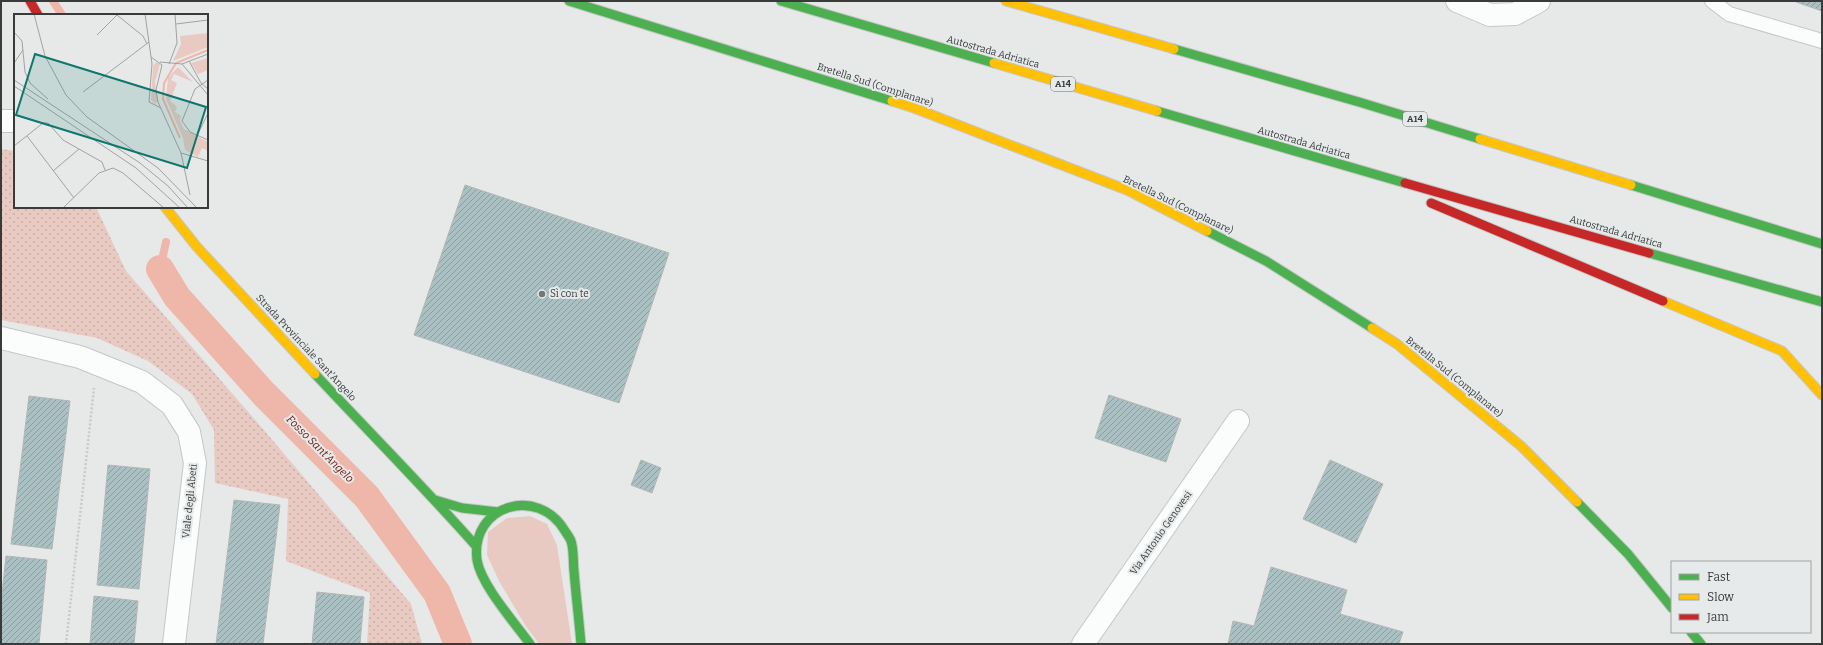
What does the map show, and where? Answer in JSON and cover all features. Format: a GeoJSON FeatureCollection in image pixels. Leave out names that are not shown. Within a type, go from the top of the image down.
{"type":"FeatureCollection","features":[{"type":"Feature","properties":{"kind":"main road"},"geometry":{"type":"LineString","coordinates":[[30,1],[37,14]]}},
{"type":"Feature","properties":{"kind":"main road","name":"Bretella Sud (Complanare)"},"geometry":{"type":"LineString","coordinates":[[569,1],[914,108],[1127,190],[1266,261],[1397,344],[1521,446],[1628,554],[1671,607]]}},
{"type":"Feature","properties":{"kind":"main road","name":"Autostrada Adriatica"},"geometry":{"type":"LineString","coordinates":[[782,1],[1344,166],[1822,302]]}},
{"type":"Feature","properties":{"kind":"main road","name":"A14"},"geometry":{"type":"LineString","coordinates":[[1006,1],[1359,102],[1822,244]]}},
{"type":"Feature","properties":{"kind":"main road"},"geometry":{"type":"LineString","coordinates":[[1344,166],[1410,194]]}},
{"type":"Feature","properties":{"kind":"main road"},"geometry":{"type":"LineString","coordinates":[[1424,200],[1782,351],[1822,395]]}},
{"type":"Feature","properties":{"kind":"main road","name":"Strada Provinciale Sant'Angelo"},"geometry":{"type":"LineString","coordinates":[[166,208],[197,246],[407,473],[435,500],[476,546]]}},
{"type":"Feature","properties":{"kind":"main road","name":"Strada Provinciale Sant'Angelo"},"geometry":{"type":"LineString","coordinates":[[435,500],[462,508],[498,512]]}},
{"type":"Feature","properties":{"kind":"main road"},"geometry":{"type":"LineString","coordinates":[[530,644],[482,575],[477,560],[476,546],[480,533],[487,521],[498,512],[510,506],[523,504],[548,510],[558,518],[566,529],[571,541],[582,644]]}},
{"type":"Feature","properties":{"kind":"main road"},"geometry":{"type":"LineString","coordinates":[[1692,633],[1701,644]]}},
{"type":"Feature","properties":{"kind":"street"},"geometry":{"type":"LineString","coordinates":[[1457,1],[1490,15],[1515,14],[1539,1]]}},
{"type":"Feature","properties":{"kind":"street"},"geometry":{"type":"LineString","coordinates":[[1,121],[14,121]]}},
{"type":"Feature","properties":{"kind":"street","name":"Viale degli Abeti"},"geometry":{"type":"LineString","coordinates":[[1,338],[80,357],[142,382],[172,405],[189,432],[194,463],[174,644]]}},
{"type":"Feature","properties":{"kind":"street","name":"Via Antonio Genovesi"},"geometry":{"type":"LineString","coordinates":[[1083,644],[1238,421]]}},
{"type":"Feature","properties":{"kind":"lane"},"geometry":{"type":"LineString","coordinates":[[1712,1],[1729,14],[1822,41]]}},
{"type":"Feature","properties":{"kind":"path"},"geometry":{"type":"LineString","coordinates":[[66,644],[94,386]]}},
{"type":"Feature","properties":{"kind":"shaded area"},"geometry":{"type":"Polygon","coordinates":[[[1,149],[14,151],[14,208],[96,208],[126,271],[269,436],[411,604],[422,644],[367,644],[370,593],[286,561],[288,499],[215,483],[214,430],[192,394],[148,361],[97,338],[1,320],[1,149]]]}},
{"type":"Feature","properties":{"kind":"shaded area"},"geometry":{"type":"Polygon","coordinates":[[[530,516],[547,524],[557,545],[572,644],[539,644],[525,625],[499,581],[487,555],[488,532],[507,518],[530,516]]]}},
{"type":"Feature","properties":{"kind":"building"},"geometry":{"type":"Polygon","coordinates":[[[1822,1],[1822,11],[1796,2],[1822,1]]]}},
{"type":"Feature","properties":{"kind":"building","name":"Sì con te"},"geometry":{"type":"Polygon","coordinates":[[[465,185],[669,253],[619,403],[414,335],[465,185]]]}},
{"type":"Feature","properties":{"kind":"building"},"geometry":{"type":"Polygon","coordinates":[[[1109,395],[1181,419],[1166,462],[1095,438],[1109,395]]]}},
{"type":"Feature","properties":{"kind":"building"},"geometry":{"type":"Polygon","coordinates":[[[29,396],[70,401],[52,549],[11,544],[29,396]]]}},
{"type":"Feature","properties":{"kind":"building"},"geometry":{"type":"Polygon","coordinates":[[[641,460],[661,468],[652,493],[631,485],[641,460]]]}},
{"type":"Feature","properties":{"kind":"building"},"geometry":{"type":"Polygon","coordinates":[[[1330,460],[1383,484],[1356,543],[1303,519],[1330,460]]]}},
{"type":"Feature","properties":{"kind":"building"},"geometry":{"type":"Polygon","coordinates":[[[108,465],[150,469],[139,589],[97,585],[108,465]]]}},
{"type":"Feature","properties":{"kind":"building"},"geometry":{"type":"Polygon","coordinates":[[[234,500],[280,505],[263,644],[216,644],[234,500]]]}},
{"type":"Feature","properties":{"kind":"building"},"geometry":{"type":"Polygon","coordinates":[[[6,556],[47,560],[39,644],[1,644],[1,603],[6,556]]]}},
{"type":"Feature","properties":{"kind":"building"},"geometry":{"type":"Polygon","coordinates":[[[1271,567],[1347,590],[1340,614],[1403,632],[1399,644],[1228,644],[1233,621],[1254,626],[1271,567]]]}},
{"type":"Feature","properties":{"kind":"building"},"geometry":{"type":"Polygon","coordinates":[[[317,592],[364,597],[360,644],[312,644],[317,592]]]}},
{"type":"Feature","properties":{"kind":"building"},"geometry":{"type":"Polygon","coordinates":[[[94,596],[138,601],[134,644],[90,644],[94,596]]]}},
{"type":"Feature","properties":{"kind":"waterway"},"geometry":{"type":"LineString","coordinates":[[53,1],[61,14]]}},
{"type":"Feature","properties":{"kind":"waterway"},"geometry":{"type":"LineString","coordinates":[[160,269],[166,242]]}},
{"type":"Feature","properties":{"kind":"waterway","name":"Fosso Sant'Angelo"},"geometry":{"type":"LineString","coordinates":[[160,269],[177,297],[264,394],[367,497],[437,593],[458,644]]}},
{"type":"Feature","properties":{"kind":"traffic: fast"},"geometry":{"type":"LineString","coordinates":[[569,1],[892,101]]}},
{"type":"Feature","properties":{"kind":"traffic: fast"},"geometry":{"type":"LineString","coordinates":[[781,1],[994,63]]}},
{"type":"Feature","properties":{"kind":"traffic: fast"},"geometry":{"type":"LineString","coordinates":[[1174,49],[1359,102],[1480,139]]}},
{"type":"Feature","properties":{"kind":"traffic: fast"},"geometry":{"type":"LineString","coordinates":[[1157,111],[1405,183]]}},
{"type":"Feature","properties":{"kind":"traffic: fast"},"geometry":{"type":"LineString","coordinates":[[1631,185],[1822,244]]}},
{"type":"Feature","properties":{"kind":"traffic: fast"},"geometry":{"type":"LineString","coordinates":[[1207,231],[1266,261],[1372,328]]}},
{"type":"Feature","properties":{"kind":"traffic: fast"},"geometry":{"type":"LineString","coordinates":[[1649,253],[1822,302]]}},
{"type":"Feature","properties":{"kind":"traffic: fast"},"geometry":{"type":"LineString","coordinates":[[315,374],[476,546]]}},
{"type":"Feature","properties":{"kind":"traffic: fast"},"geometry":{"type":"LineString","coordinates":[[435,500],[462,508],[498,512]]}},
{"type":"Feature","properties":{"kind":"traffic: fast"},"geometry":{"type":"LineString","coordinates":[[1577,502],[1628,554],[1671,607]]}},
{"type":"Feature","properties":{"kind":"traffic: fast"},"geometry":{"type":"LineString","coordinates":[[530,644],[485,581],[477,560],[478,541],[484,526],[495,515],[508,508],[523,505],[539,508],[553,517],[571,540],[581,644]]}},
{"type":"Feature","properties":{"kind":"traffic: fast"},"geometry":{"type":"LineString","coordinates":[[1692,633],[1701,644]]}},
{"type":"Feature","properties":{"kind":"traffic: slow"},"geometry":{"type":"LineString","coordinates":[[1006,1],[1174,49]]}},
{"type":"Feature","properties":{"kind":"traffic: slow"},"geometry":{"type":"LineString","coordinates":[[994,63],[1157,111]]}},
{"type":"Feature","properties":{"kind":"traffic: slow"},"geometry":{"type":"LineString","coordinates":[[892,101],[914,108],[1127,190],[1207,231]]}},
{"type":"Feature","properties":{"kind":"traffic: slow"},"geometry":{"type":"LineString","coordinates":[[1480,139],[1631,185]]}},
{"type":"Feature","properties":{"kind":"traffic: slow"},"geometry":{"type":"LineString","coordinates":[[166,208],[197,247],[315,374]]}},
{"type":"Feature","properties":{"kind":"traffic: slow"},"geometry":{"type":"LineString","coordinates":[[1663,301],[1782,351],[1822,395]]}},
{"type":"Feature","properties":{"kind":"traffic: slow"},"geometry":{"type":"LineString","coordinates":[[1372,328],[1397,344],[1521,446],[1577,502]]}},
{"type":"Feature","properties":{"kind":"traffic: jam"},"geometry":{"type":"LineString","coordinates":[[30,1],[37,14]]}},
{"type":"Feature","properties":{"kind":"traffic: jam"},"geometry":{"type":"LineString","coordinates":[[1405,183],[1649,253]]}},
{"type":"Feature","properties":{"kind":"traffic: jam"},"geometry":{"type":"LineString","coordinates":[[1431,203],[1663,301]]}},
{"type":"Feature","properties":{"kind":"place","name":"Sì con te"},"geometry":{"type":"Point","coordinates":[542,294]}}]}
